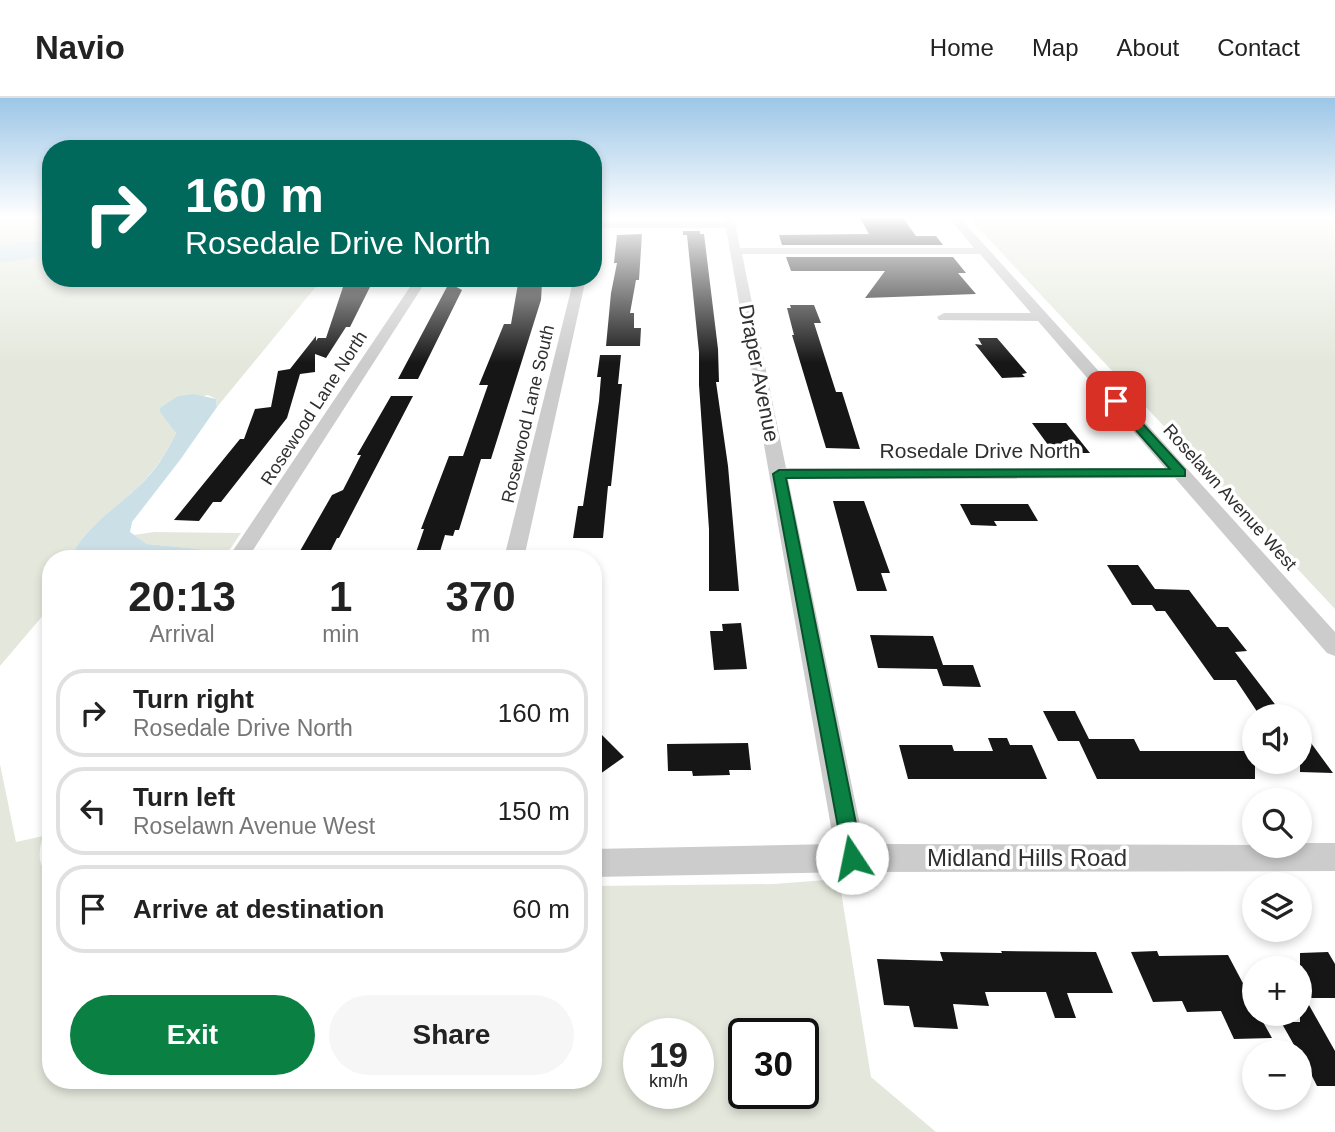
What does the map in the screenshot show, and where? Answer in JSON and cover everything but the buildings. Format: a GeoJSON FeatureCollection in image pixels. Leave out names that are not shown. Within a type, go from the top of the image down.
{"type":"FeatureCollection","features":[{"type":"Feature","properties":{"kind":"street","name":"Draper Avenue"},"geometry":{"type":"LineString","coordinates":[[739,266],[852,858]]}},
{"type":"Feature","properties":{"kind":"street","name":"Roselawn Avenue West"},"geometry":{"type":"LineString","coordinates":[[997,266],[1335,647]]}},
{"type":"Feature","properties":{"kind":"street","name":"Rosewood Lane North"},"geometry":{"type":"LineString","coordinates":[[243,550],[416,287]]}},
{"type":"Feature","properties":{"kind":"street","name":"Rosewood Lane South"},"geometry":{"type":"LineString","coordinates":[[516,550],[578,287]]}},
{"type":"Feature","properties":{"kind":"street"},"geometry":{"type":"LineString","coordinates":[[944,317],[1042,317]]}},
{"type":"Feature","properties":{"kind":"street","name":"Rosedale Drive North"},"geometry":{"type":"LineString","coordinates":[[779,474],[1181,473]]}},
{"type":"Feature","properties":{"kind":"street","name":"Midland Hills Road"},"geometry":{"type":"LineString","coordinates":[[602,863],[852,858],[1335,858]]}},
{"type":"Feature","properties":{"kind":"shaded area"},"geometry":{"type":"Polygon","coordinates":[[[0,266],[42,266],[42,287],[316,287],[217,407],[216,399],[208,395],[160,408],[176,433],[165,453],[142,483],[102,518],[75,550],[42,550],[42,617],[0,666],[0,266]]]}},
{"type":"Feature","properties":{"kind":"shaded area"},"geometry":{"type":"Polygon","coordinates":[[[1014,266],[1335,266],[1335,609],[1014,266]]]}},
{"type":"Feature","properties":{"kind":"shaded area"},"geometry":{"type":"Polygon","coordinates":[[[194,394],[216,399],[217,407],[132,522],[130,532],[147,544],[199,550],[75,550],[91,528],[144,481],[164,455],[176,433],[160,412],[160,408],[178,396],[194,394]]]}},
{"type":"Feature","properties":{"kind":"shaded area"},"geometry":{"type":"Polygon","coordinates":[[[154,532],[241,533],[229,550],[198,550],[147,544],[134,535],[154,532]]]}},
{"type":"Feature","properties":{"kind":"shaded area"},"geometry":{"type":"Polygon","coordinates":[[[0,764],[16,842],[42,836],[42,1089],[602,1089],[602,886],[774,884],[839,879],[871,1077],[936,1132],[0,1132],[0,764]]]}},
{"type":"Feature","properties":{"kind":"route"},"geometry":{"type":"LineString","coordinates":[[852,858],[779,474],[1181,473],[1116,401]]}}]}
